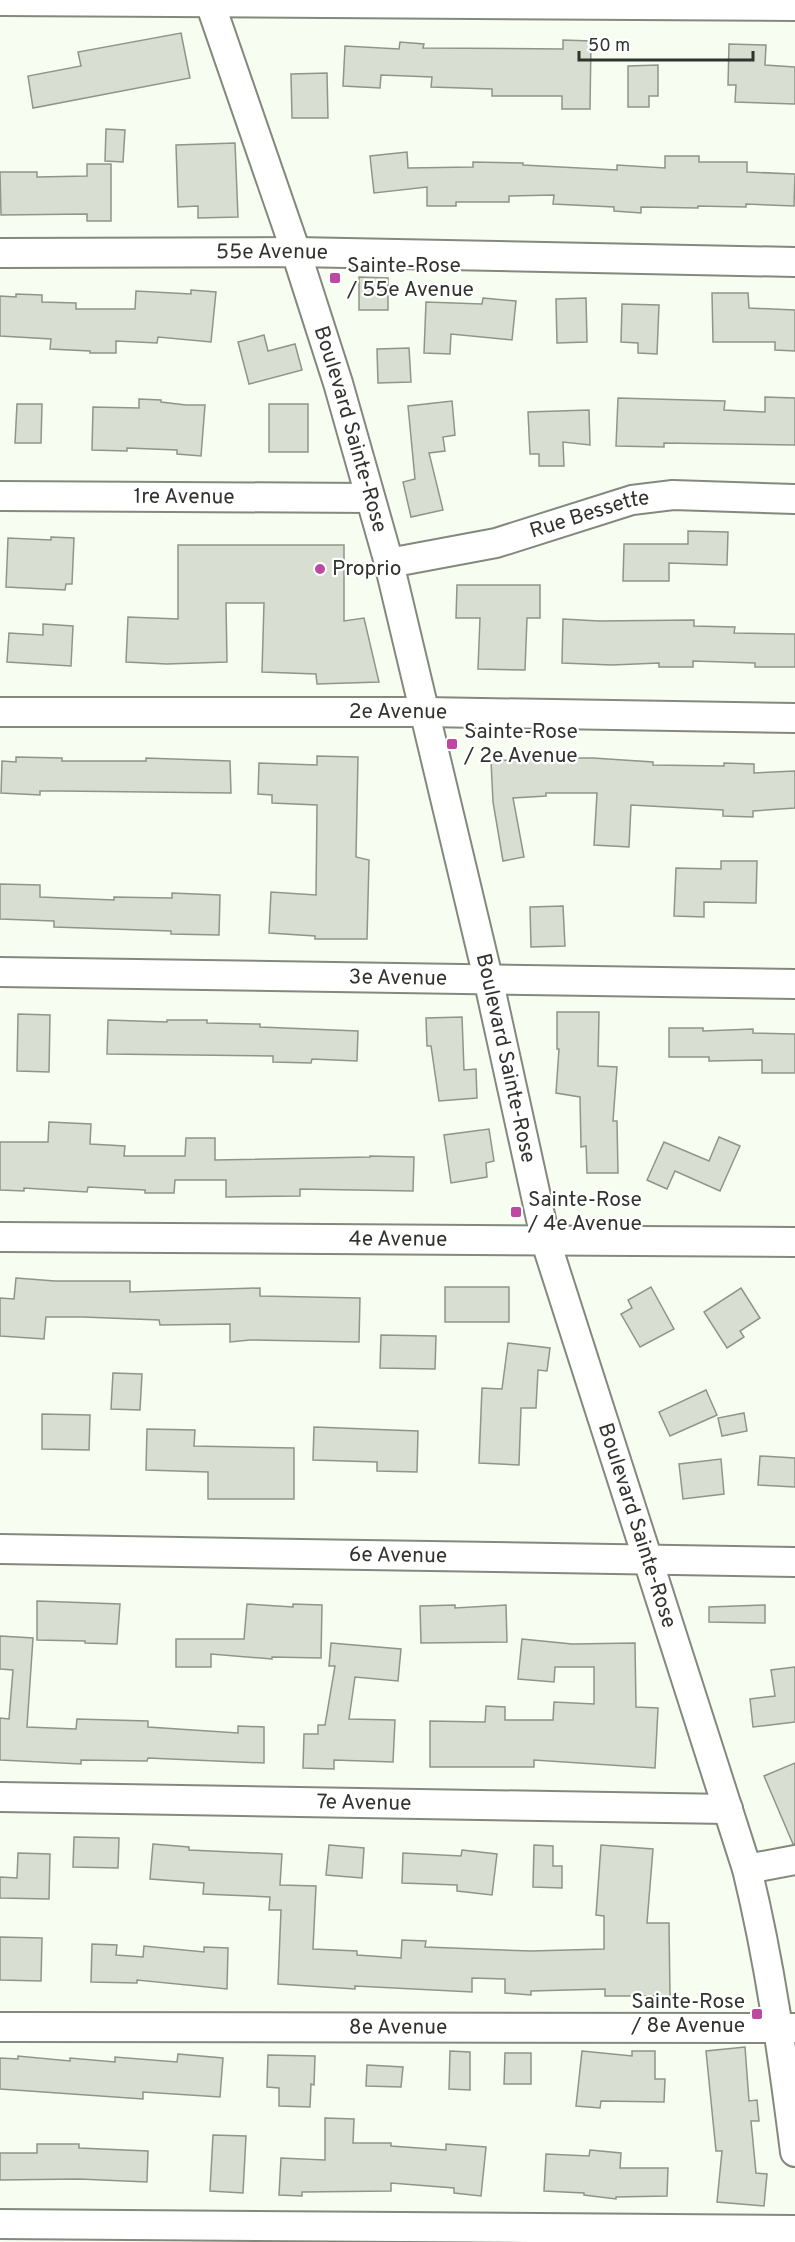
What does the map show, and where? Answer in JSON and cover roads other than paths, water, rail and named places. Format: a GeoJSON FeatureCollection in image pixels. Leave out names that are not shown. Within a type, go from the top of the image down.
{"type":"FeatureCollection","features":[{"type":"Feature","properties":{"kind":"street"},"geometry":{"type":"LineString","coordinates":[[0,1],[795,6]]}},
{"type":"Feature","properties":{"kind":"street","name":"Boulevard Sainte-Rose"},"geometry":{"type":"LineString","coordinates":[[210,1],[338,383],[389,563],[488,978],[546,1242],[747,1869],[787,2027],[795,2152]]}},
{"type":"Feature","properties":{"kind":"street","name":"55e Avenue"},"geometry":{"type":"LineString","coordinates":[[0,253],[296,252],[795,262]]}},
{"type":"Feature","properties":{"kind":"street","name":"Rue Bessette"},"geometry":{"type":"LineString","coordinates":[[389,563],[496,543],[632,500],[673,495],[795,499]]}},
{"type":"Feature","properties":{"kind":"street","name":"1re Avenue"},"geometry":{"type":"LineString","coordinates":[[0,496],[370,498]]}},
{"type":"Feature","properties":{"kind":"street","name":"2e Avenue"},"geometry":{"type":"LineString","coordinates":[[0,712],[425,712],[795,718]]}},
{"type":"Feature","properties":{"kind":"street","name":"3e Avenue"},"geometry":{"type":"LineString","coordinates":[[0,972],[795,984]]}},
{"type":"Feature","properties":{"kind":"street","name":"4e Avenue"},"geometry":{"type":"LineString","coordinates":[[0,1237],[795,1242]]}},
{"type":"Feature","properties":{"kind":"street","name":"6e Avenue"},"geometry":{"type":"LineString","coordinates":[[0,1549],[795,1562]]}},
{"type":"Feature","properties":{"kind":"street","name":"7e Avenue"},"geometry":{"type":"LineString","coordinates":[[0,1797],[728,1809]]}},
{"type":"Feature","properties":{"kind":"street"},"geometry":{"type":"LineString","coordinates":[[747,1869],[795,1860]]}},
{"type":"Feature","properties":{"kind":"street","name":"8e Avenue"},"geometry":{"type":"LineString","coordinates":[[0,2027],[787,2027]]}},
{"type":"Feature","properties":{"kind":"street"},"geometry":{"type":"LineString","coordinates":[[0,2224],[795,2229]]}},
{"type":"Feature","properties":{"kind":"place","name":"Sainte-Rose / 55e Avenue"},"geometry":{"type":"Point","coordinates":[335,278]}},
{"type":"Feature","properties":{"kind":"place","name":"Proprio"},"geometry":{"type":"Point","coordinates":[320,569]}},
{"type":"Feature","properties":{"kind":"place","name":"Sainte-Rose / 2e Avenue"},"geometry":{"type":"Point","coordinates":[452,744]}},
{"type":"Feature","properties":{"kind":"place","name":"Sainte-Rose / 4e Avenue"},"geometry":{"type":"Point","coordinates":[516,1212]}},
{"type":"Feature","properties":{"kind":"place","name":"Sainte-Rose / 8e Avenue"},"geometry":{"type":"Point","coordinates":[757,2014]}}]}
